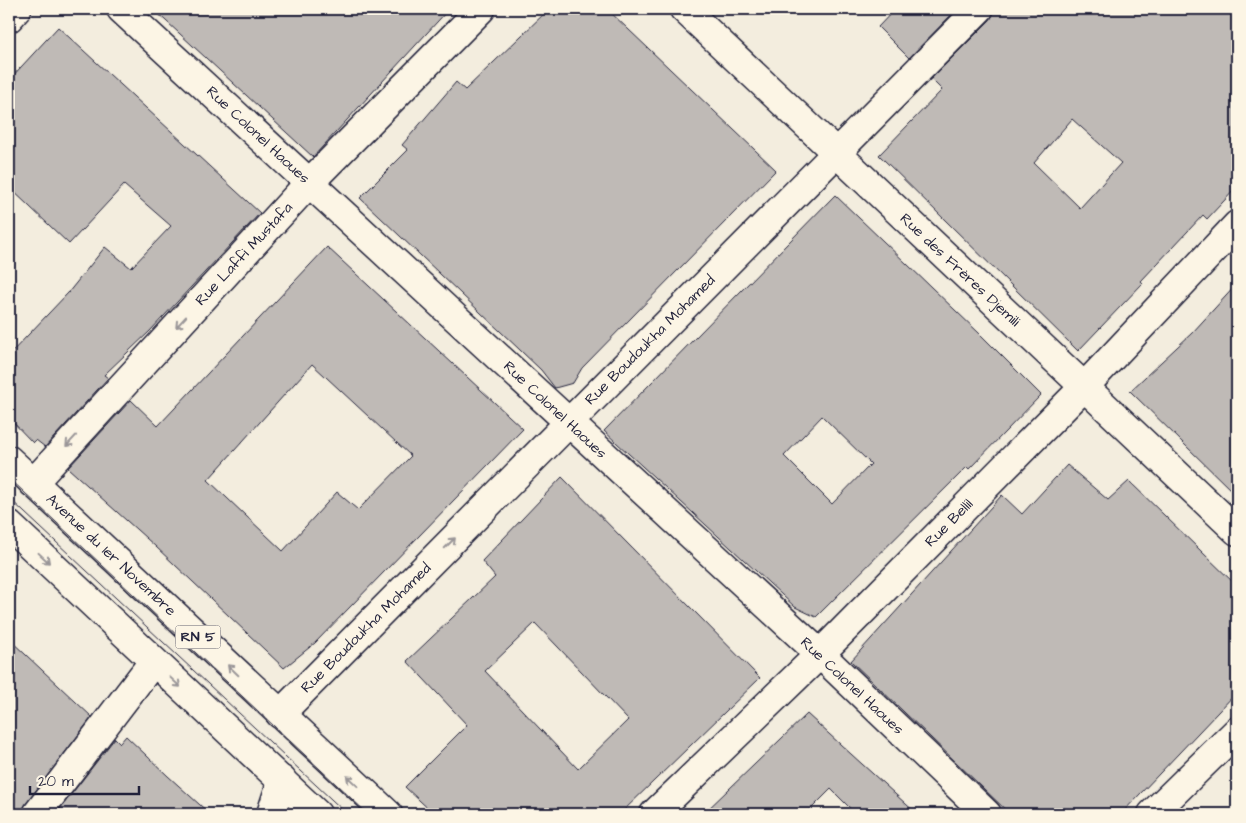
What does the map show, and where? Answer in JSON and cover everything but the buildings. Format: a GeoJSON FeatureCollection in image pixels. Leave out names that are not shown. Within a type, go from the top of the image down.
{"type":"FeatureCollection","features":[{"type":"Feature","properties":{"kind":"street"},"geometry":{"type":"LineString","coordinates":[[9,18],[17,9]]}},
{"type":"Feature","properties":{"kind":"street","name":"Rue Colonel Haoues"},"geometry":{"type":"LineString","coordinates":[[121,9],[820,654],[988,814]]}},
{"type":"Feature","properties":{"kind":"street","name":"Rue Laffi Mustafa"},"geometry":{"type":"LineString","coordinates":[[32,483],[309,183],[481,9]]}},
{"type":"Feature","properties":{"kind":"street","name":"Rue des Frères Djemili"},"geometry":{"type":"LineString","coordinates":[[684,9],[1237,531]]}},
{"type":"Feature","properties":{"kind":"street","name":"Rue Boudoukha Mohamed"},"geometry":{"type":"LineString","coordinates":[[280,714],[978,9]]}},
{"type":"Feature","properties":{"kind":"street","name":"Rue Bellil"},"geometry":{"type":"LineString","coordinates":[[654,814],[820,654],[1084,387],[1237,225]]}},
{"type":"Feature","properties":{"kind":"street","name":"Avenue du 1er Novembre"},"geometry":{"type":"LineString","coordinates":[[9,460],[388,814]]}},
{"type":"Feature","properties":{"kind":"street"},"geometry":{"type":"LineString","coordinates":[[9,525],[317,814]]}},
{"type":"Feature","properties":{"kind":"street"},"geometry":{"type":"LineString","coordinates":[[37,814],[153,662]]}},
{"type":"Feature","properties":{"kind":"street"},"geometry":{"type":"LineString","coordinates":[[1152,814],[1237,731]]}},
{"type":"Feature","properties":{"kind":"street"},"geometry":{"type":"LineString","coordinates":[[271,814],[282,780]]}},
{"type":"Feature","properties":{"kind":"tram line"},"geometry":{"type":"LineString","coordinates":[[9,478],[368,814]]}},
{"type":"Feature","properties":{"kind":"tram line"},"geometry":{"type":"LineString","coordinates":[[9,498],[347,814]]}}]}
